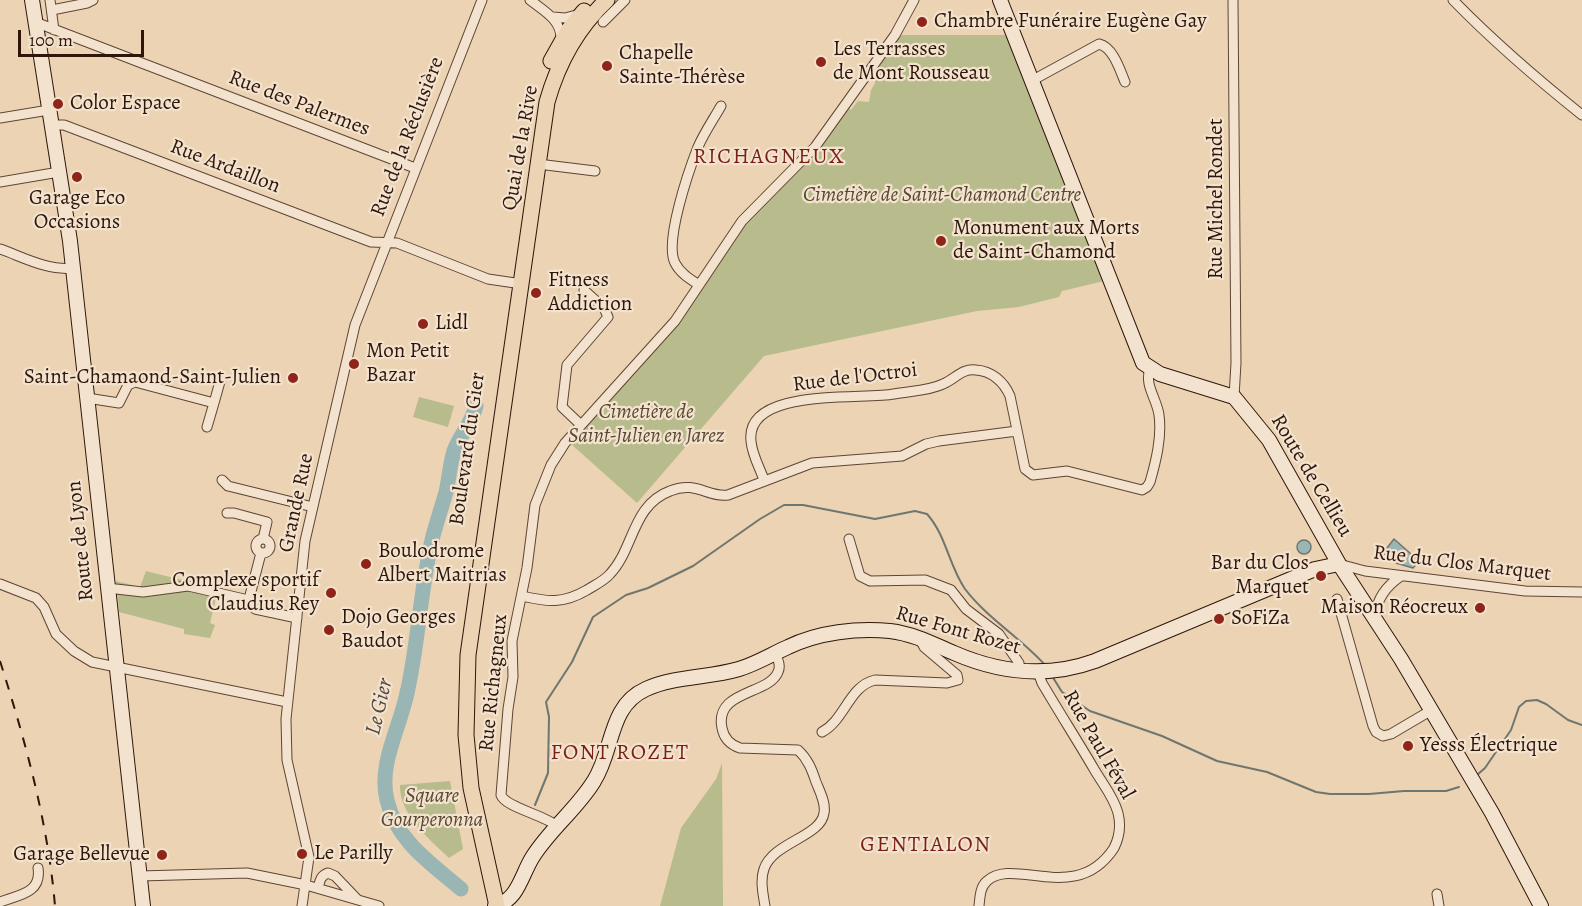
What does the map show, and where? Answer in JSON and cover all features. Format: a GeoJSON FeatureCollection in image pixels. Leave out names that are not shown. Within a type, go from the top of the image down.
{"type":"FeatureCollection","features":[{"type":"Feature","properties":{"kind":"main road","name":"Route de Lyon"},"geometry":{"type":"LineString","coordinates":[[32,0],[72,268],[143,906]]}},
{"type":"Feature","properties":{"kind":"main road","name":"Quai de la Rive"},"geometry":{"type":"LineString","coordinates":[[517,283],[537,102],[560,42],[580,14],[594,0]]}},
{"type":"Feature","properties":{"kind":"main road","name":"Quai de la Rive"},"geometry":{"type":"LineString","coordinates":[[517,283],[547,102],[557,73],[572,43],[607,0]]}},
{"type":"Feature","properties":{"kind":"main road"},"geometry":{"type":"LineString","coordinates":[[1000,0],[1143,363],[1160,375],[1234,397]]}},
{"type":"Feature","properties":{"kind":"main road","name":"Boulevard du Gier"},"geometry":{"type":"LineString","coordinates":[[496,906],[471,788],[465,704],[468,655],[517,283]]}},
{"type":"Feature","properties":{"kind":"main road","name":"Boulevard du Gier"},"geometry":{"type":"LineString","coordinates":[[487,906],[462,782],[458,733],[458,675],[466,606],[517,283]]}},
{"type":"Feature","properties":{"kind":"main road","name":"Route de Cellieu"},"geometry":{"type":"LineString","coordinates":[[1234,397],[1269,440],[1339,564],[1374,617],[1492,813],[1541,906]]}},
{"type":"Feature","properties":{"kind":"main road","name":"Rue Font Rozet"},"geometry":{"type":"LineString","coordinates":[[496,906],[512,897],[532,857],[594,781],[602,764],[615,721],[625,706],[637,694],[652,686],[740,669],[807,640],[832,634],[889,631],[924,639],[975,662],[996,668],[1020,671],[1070,669],[1095,661],[1316,569],[1339,564]]}},
{"type":"Feature","properties":{"kind":"street"},"geometry":{"type":"LineString","coordinates":[[54,30],[51,5],[87,3],[93,0]]}},
{"type":"Feature","properties":{"kind":"street","name":"Rue de la Réclusière"},"geometry":{"type":"LineString","coordinates":[[369,288],[482,0]]}},
{"type":"Feature","properties":{"kind":"street"},"geometry":{"type":"LineString","coordinates":[[530,0],[553,17],[559,28],[560,42]]}},
{"type":"Feature","properties":{"kind":"street"},"geometry":{"type":"LineString","coordinates":[[603,22],[625,0]]}},
{"type":"Feature","properties":{"kind":"street","name":"Rue Richagneux"},"geometry":{"type":"LineString","coordinates":[[557,826],[538,814],[506,802],[501,795],[513,677],[512,649],[535,505],[550,465],[565,443],[675,321],[742,221],[815,147],[896,35],[914,0]]}},
{"type":"Feature","properties":{"kind":"street","name":"Rue Michel Rondet"},"geometry":{"type":"LineString","coordinates":[[1233,0],[1236,339],[1234,397]]}},
{"type":"Feature","properties":{"kind":"street"},"geometry":{"type":"LineString","coordinates":[[1453,0],[1477,25],[1544,85],[1582,115]]}},
{"type":"Feature","properties":{"kind":"street"},"geometry":{"type":"LineString","coordinates":[[553,17],[565,18],[580,14]]}},
{"type":"Feature","properties":{"kind":"street","name":"Rue des Palermes"},"geometry":{"type":"LineString","coordinates":[[35,22],[415,168]]}},
{"type":"Feature","properties":{"kind":"street"},"geometry":{"type":"LineString","coordinates":[[1033,80],[1099,45],[1104,45],[1109,50],[1125,82]]}},
{"type":"Feature","properties":{"kind":"street"},"geometry":{"type":"LineString","coordinates":[[699,285],[681,271],[675,263],[672,253],[672,237],[690,169],[699,145],[721,106]]}},
{"type":"Feature","properties":{"kind":"street"},"geometry":{"type":"LineString","coordinates":[[0,118],[49,110]]}},
{"type":"Feature","properties":{"kind":"street","name":"Rue Ardaillon"},"geometry":{"type":"LineString","coordinates":[[52,125],[64,125],[371,242],[397,243],[488,279],[517,283]]}},
{"type":"Feature","properties":{"kind":"street"},"geometry":{"type":"LineString","coordinates":[[538,164],[595,171]]}},
{"type":"Feature","properties":{"kind":"street"},"geometry":{"type":"LineString","coordinates":[[0,182],[59,172]]}},
{"type":"Feature","properties":{"kind":"street"},"geometry":{"type":"LineString","coordinates":[[0,249],[49,266],[72,268]]}},
{"type":"Feature","properties":{"kind":"street","name":"Grande Rue"},"geometry":{"type":"LineString","coordinates":[[302,906],[309,857],[285,744],[287,702],[305,541],[355,325],[369,288]]}},
{"type":"Feature","properties":{"kind":"street"},"geometry":{"type":"LineString","coordinates":[[581,425],[562,408],[566,368],[608,317],[604,308],[584,291]]}},
{"type":"Feature","properties":{"kind":"street","name":"Rue de l'Octroi"},"geometry":{"type":"LineString","coordinates":[[764,480],[753,451],[752,430],[757,420],[766,411],[800,400],[882,396],[941,385],[961,372],[976,369],[998,379],[1006,386],[1017,430]]}},
{"type":"Feature","properties":{"kind":"street"},"geometry":{"type":"LineString","coordinates":[[522,596],[548,602],[561,601],[579,595],[599,583],[617,565],[645,509],[652,501],[669,491],[691,487],[722,495],[812,463],[902,456],[926,444],[939,441],[1017,430],[1024,469],[1028,473],[1068,471],[1138,490],[1147,487],[1157,450],[1160,422],[1157,404],[1148,380],[1150,369]]}},
{"type":"Feature","properties":{"kind":"street"},"geometry":{"type":"LineString","coordinates":[[207,427],[221,378]]}},
{"type":"Feature","properties":{"kind":"street"},"geometry":{"type":"LineString","coordinates":[[87,398],[119,403],[128,385],[135,382],[214,403]]}},
{"type":"Feature","properties":{"kind":"street"},"geometry":{"type":"LineString","coordinates":[[222,480],[228,486],[313,507]]}},
{"type":"Feature","properties":{"kind":"street"},"geometry":{"type":"LineString","coordinates":[[227,513],[267,522],[263,539],[257,542],[256,546],[261,553],[248,603]]}},
{"type":"Feature","properties":{"kind":"street"},"geometry":{"type":"LineString","coordinates":[[849,539],[860,576],[864,579],[878,581],[925,580],[951,590],[966,609],[999,634],[1019,663],[1020,671]]}},
{"type":"Feature","properties":{"kind":"street","name":"Rue du Clos Marquet"},"geometry":{"type":"LineString","coordinates":[[1339,564],[1365,571],[1525,591],[1582,592]]}},
{"type":"Feature","properties":{"kind":"street"},"geometry":{"type":"LineString","coordinates":[[1374,617],[1382,592],[1401,576]]}},
{"type":"Feature","properties":{"kind":"street"},"geometry":{"type":"LineString","coordinates":[[0,584],[36,598],[44,607],[56,634],[74,651],[92,662],[287,702]]}},
{"type":"Feature","properties":{"kind":"street"},"geometry":{"type":"LineString","coordinates":[[107,588],[142,592],[188,586],[244,599],[255,609],[297,618]]}},
{"type":"Feature","properties":{"kind":"street"},"geometry":{"type":"LineString","coordinates":[[1337,599],[1372,726],[1376,732],[1383,736],[1391,734],[1430,711]]}},
{"type":"Feature","properties":{"kind":"street"},"geometry":{"type":"LineString","coordinates":[[822,732],[831,725],[858,689],[868,681],[946,683],[958,680],[957,675],[924,647],[922,643],[924,639]]}},
{"type":"Feature","properties":{"kind":"street"},"geometry":{"type":"LineString","coordinates":[[765,906],[762,880],[769,859],[777,851],[815,827],[823,818],[824,812],[824,803],[811,767],[798,750],[740,748],[732,746],[723,733],[721,718],[724,708],[732,701],[773,679],[779,671],[779,662],[775,654]]}},
{"type":"Feature","properties":{"kind":"street","name":"Rue Paul Féval"},"geometry":{"type":"LineString","coordinates":[[979,906],[983,886],[988,879],[1009,876],[1058,883],[1072,882],[1091,874],[1115,846],[1119,828],[1118,810],[1042,683],[1046,671]]}},
{"type":"Feature","properties":{"kind":"street"},"geometry":{"type":"LineString","coordinates":[[0,902],[35,887],[40,877],[38,868]]}},
{"type":"Feature","properties":{"kind":"street"},"geometry":{"type":"LineString","coordinates":[[140,876],[247,873],[306,885],[379,906]]}},
{"type":"Feature","properties":{"kind":"street"},"geometry":{"type":"LineString","coordinates":[[318,888],[323,875],[328,873],[335,876],[357,899]]}},
{"type":"Feature","properties":{"kind":"street"},"geometry":{"type":"LineString","coordinates":[[1437,894],[1439,906]]}},
{"type":"Feature","properties":{"kind":"green space","name":"Cimetière de Saint-Chamond Centre"},"geometry":{"type":"Polygon","coordinates":[[[900,35],[1008,35],[1104,281],[1062,291],[1059,297],[1019,307],[977,311],[764,356],[637,503],[571,444],[681,319],[730,239],[814,154],[847,107],[851,110],[858,101],[869,102],[875,83],[874,70],[900,35]]]}},
{"type":"Feature","properties":{"kind":"green space"},"geometry":{"type":"Polygon","coordinates":[[[419,397],[454,406],[448,427],[413,417],[419,397]]]}},
{"type":"Feature","properties":{"kind":"green space"},"geometry":{"type":"Polygon","coordinates":[[[146,571],[218,589],[210,623],[215,625],[210,638],[184,634],[184,629],[119,612],[116,581],[140,587],[146,571]]]}},
{"type":"Feature","properties":{"kind":"green space"},"geometry":{"type":"Polygon","coordinates":[[[722,763],[723,906],[660,906],[681,828],[716,779],[722,763]]]}},
{"type":"Feature","properties":{"kind":"green space","name":"Square Gourperonna"},"geometry":{"type":"Polygon","coordinates":[[[450,781],[463,849],[449,858],[424,834],[410,816],[404,806],[400,785],[450,781]]]}},
{"type":"Feature","properties":{"kind":"water"},"geometry":{"type":"Polygon","coordinates":[[[1394,539],[1419,561],[1413,568],[1396,563],[1383,553],[1394,539]]]}},
{"type":"Feature","properties":{"kind":"water"},"geometry":{"type":"Polygon","coordinates":[[[1304,540],[1309,542],[1311,547],[1309,552],[1304,554],[1299,552],[1297,547],[1299,542],[1304,540]]]}},
{"type":"Feature","properties":{"kind":"waterway","name":"Le Gier"},"geometry":{"type":"LineString","coordinates":[[461,889],[427,861],[398,828],[387,800],[385,773],[407,693],[433,536],[446,492],[453,456],[476,406]]}},
{"type":"Feature","properties":{"kind":"waterway"},"geometry":{"type":"LineString","coordinates":[[535,805],[548,773],[549,717],[546,702],[572,662],[593,617],[626,595],[648,588],[693,566],[784,505],[803,505],[875,519],[915,511],[927,514],[939,531],[965,589],[984,610],[1046,666]]}},
{"type":"Feature","properties":{"kind":"waterway"},"geometry":{"type":"LineString","coordinates":[[1052,676],[1062,692],[1090,711],[1162,736],[1217,761],[1267,772],[1316,792],[1369,794],[1446,791],[1459,787]]}},
{"type":"Feature","properties":{"kind":"waterway"},"geometry":{"type":"LineString","coordinates":[[1477,775],[1485,768],[1511,730],[1519,707],[1526,701],[1537,700],[1568,720],[1582,725]]}},
{"type":"Feature","properties":{"kind":"railway"},"geometry":{"type":"LineString","coordinates":[[0,661],[41,812],[55,906]]}},
{"type":"Feature","properties":{"kind":"place","name":"Chambre Funéraire Eugène Gay"},"geometry":{"type":"Point","coordinates":[922,22]}},
{"type":"Feature","properties":{"kind":"place","name":"Les Terrasses de Mont Rousseau"},"geometry":{"type":"Point","coordinates":[821,62]}},
{"type":"Feature","properties":{"kind":"place","name":"Chapelle Sainte-Thérèse"},"geometry":{"type":"Point","coordinates":[607,66]}},
{"type":"Feature","properties":{"kind":"place","name":"Color Espace"},"geometry":{"type":"Point","coordinates":[58,104]}},
{"type":"Feature","properties":{"kind":"place","name":"Garage Eco Occasions"},"geometry":{"type":"Point","coordinates":[77,177]}},
{"type":"Feature","properties":{"kind":"place","name":"Monument aux Morts de Saint-Chamond"},"geometry":{"type":"Point","coordinates":[941,241]}},
{"type":"Feature","properties":{"kind":"place","name":"Fitness Addiction"},"geometry":{"type":"Point","coordinates":[536,293]}},
{"type":"Feature","properties":{"kind":"place","name":"Lidl"},"geometry":{"type":"Point","coordinates":[423,324]}},
{"type":"Feature","properties":{"kind":"place","name":"Mon Petit Bazar"},"geometry":{"type":"Point","coordinates":[354,364]}},
{"type":"Feature","properties":{"kind":"place","name":"Saint-Chamaond-Saint-Julien"},"geometry":{"type":"Point","coordinates":[293,378]}},
{"type":"Feature","properties":{"kind":"place","name":"Boulodrome Albert Maitrias"},"geometry":{"type":"Point","coordinates":[366,564]}},
{"type":"Feature","properties":{"kind":"place","name":"Bar du Clos Marquet"},"geometry":{"type":"Point","coordinates":[1321,576]}},
{"type":"Feature","properties":{"kind":"place","name":"Complexe sportif Claudius Rey"},"geometry":{"type":"Point","coordinates":[331,593]}},
{"type":"Feature","properties":{"kind":"place","name":"Maison Réocreux"},"geometry":{"type":"Point","coordinates":[1480,608]}},
{"type":"Feature","properties":{"kind":"place","name":"SoFiZa"},"geometry":{"type":"Point","coordinates":[1219,619]}},
{"type":"Feature","properties":{"kind":"place","name":"Dojo Georges Baudot"},"geometry":{"type":"Point","coordinates":[329,630]}},
{"type":"Feature","properties":{"kind":"place","name":"Yesss Électrique"},"geometry":{"type":"Point","coordinates":[1408,746]}},
{"type":"Feature","properties":{"kind":"place","name":"Le Parilly"},"geometry":{"type":"Point","coordinates":[302,854]}},
{"type":"Feature","properties":{"kind":"place","name":"Garage Bellevue"},"geometry":{"type":"Point","coordinates":[162,855]}},
{"type":"Feature","properties":{"kind":"district","name":"RICHAGNEUX"},"geometry":{"type":"Point","coordinates":[769,158]}},
{"type":"Feature","properties":{"kind":"district","name":"FONT ROZET"},"geometry":{"type":"Point","coordinates":[620,754]}},
{"type":"Feature","properties":{"kind":"district","name":"GENTIALON"},"geometry":{"type":"Point","coordinates":[926,846]}},
{"type":"Feature","properties":{"kind":"park label","name":"Cimetière de Saint-Julien en Jarez"},"geometry":{"type":"Point","coordinates":[646,425]}}]}
